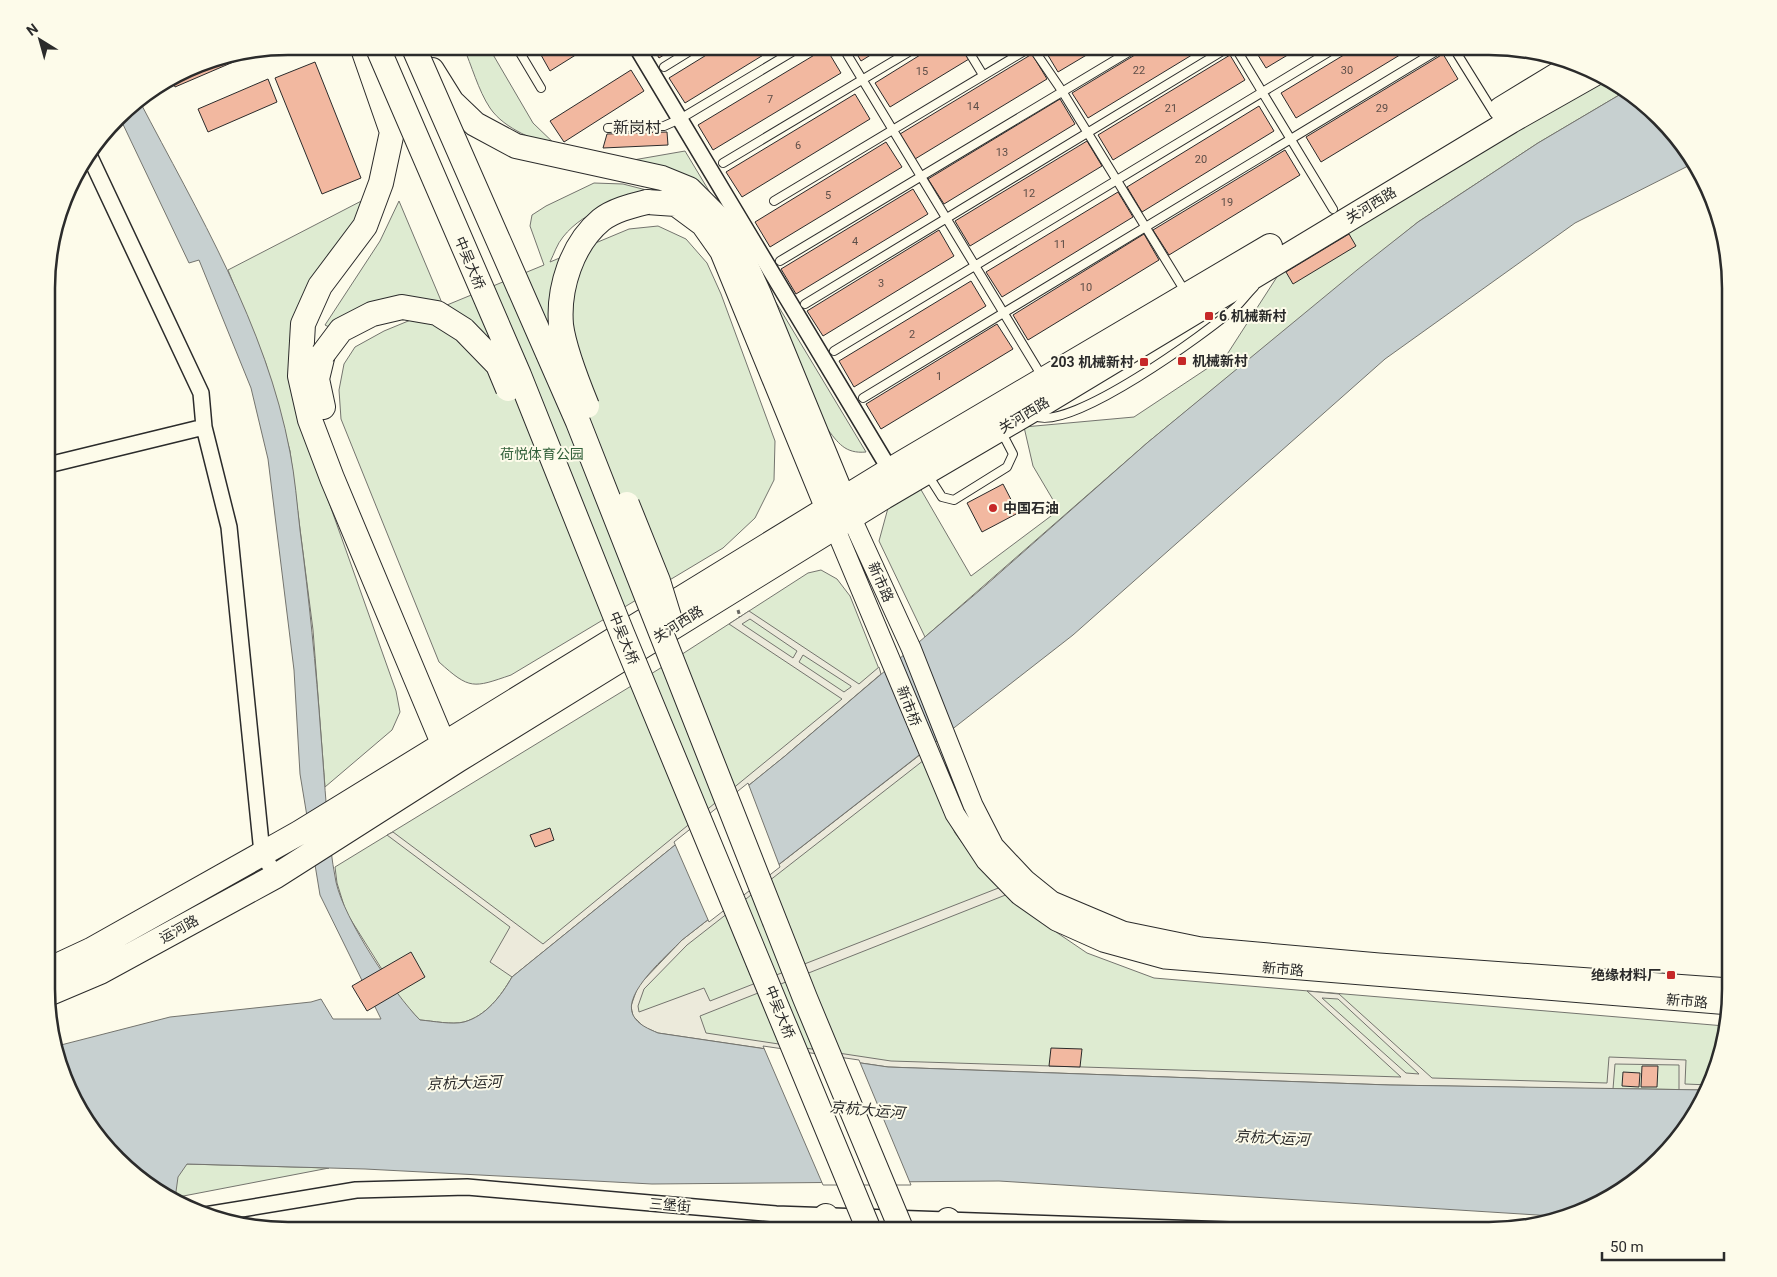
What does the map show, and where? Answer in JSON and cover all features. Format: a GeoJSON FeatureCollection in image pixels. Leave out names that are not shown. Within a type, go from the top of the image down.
{"type":"FeatureCollection","features":[{"type":"Feature","properties":{"kind":"main road"},"geometry":{"type":"LineString","coordinates":[[365,55],[392,132],[381,183],[365,226],[320,286],[303,324],[300,376],[310,420],[332,478],[452,746]]}},
{"type":"Feature","properties":{"kind":"main road","name":"中吴大桥"},"geometry":{"type":"LineString","coordinates":[[381,55],[519,375],[677,765],[866,1222]]}},
{"type":"Feature","properties":{"kind":"main road","name":"中吴大桥"},"geometry":{"type":"LineString","coordinates":[[419,55],[578,422],[804,998],[899,1222]]}},
{"type":"Feature","properties":{"kind":"main road"},"geometry":{"type":"LineString","coordinates":[[421,55],[452,102],[475,124],[516,146],[662,178],[689,189],[720,220],[737,246],[839,513]]}},
{"type":"Feature","properties":{"kind":"main road","name":"关河西路"},"geometry":{"type":"LineString","coordinates":[[839,513],[890,470],[1568,69]]}},
{"type":"Feature","properties":{"kind":"main road","name":"关河西路"},"geometry":{"type":"LineString","coordinates":[[452,746],[839,513],[926,472],[1000,429],[1277,261],[1588,77]]}},
{"type":"Feature","properties":{"kind":"main road"},"geometry":{"type":"LineString","coordinates":[[708,754],[658,581],[578,384],[561,326],[562,286],[577,249],[600,220],[622,208],[647,202],[676,204],[703,224],[722,251],[839,513]]}},
{"type":"Feature","properties":{"kind":"main road"},"geometry":{"type":"LineString","coordinates":[[452,746],[325,417],[317,379],[323,354],[341,330],[372,314],[402,307],[437,313],[464,330],[498,365],[550,493],[631,680],[677,765]]}},
{"type":"Feature","properties":{"kind":"main road","name":"运河路"},"geometry":{"type":"LineString","coordinates":[[55,967],[91,950],[299,833],[338,808],[452,746]]}},
{"type":"Feature","properties":{"kind":"main road","name":"运河路"},"geometry":{"type":"LineString","coordinates":[[55,991],[100,972],[276,876],[345,831],[452,746]]}},
{"type":"Feature","properties":{"kind":"street"},"geometry":{"type":"LineString","coordinates":[[641,55],[890,470]]}},
{"type":"Feature","properties":{"kind":"street"},"geometry":{"type":"LineString","coordinates":[[92,162],[201,393],[204,427],[228,527],[262,853],[276,876]]}},
{"type":"Feature","properties":{"kind":"street"},"geometry":{"type":"LineString","coordinates":[[55,464],[204,427]]}},
{"type":"Feature","properties":{"kind":"street","name":"新市路"},"geometry":{"type":"LineString","coordinates":[[839,513],[911,648]]}},
{"type":"Feature","properties":{"kind":"street","name":"新市路"},"geometry":{"type":"LineString","coordinates":[[839,513],[891,659]]}},
{"type":"Feature","properties":{"kind":"street","name":"新市桥"},"geometry":{"type":"LineString","coordinates":[[911,648],[947,743]]}},
{"type":"Feature","properties":{"kind":"street","name":"新市桥"},"geometry":{"type":"LineString","coordinates":[[891,659],[928,754]]}},
{"type":"Feature","properties":{"kind":"street","name":"新市路"},"geometry":{"type":"LineString","coordinates":[[947,743],[973,804],[994,846],[1026,880],[1052,901],[1122,931],[1201,947],[1230,950],[1379,963],[1722,987]]}},
{"type":"Feature","properties":{"kind":"street","name":"新市路"},"geometry":{"type":"LineString","coordinates":[[928,754],[955,814],[986,861],[1019,895],[1056,921],[1103,942],[1165,959],[1722,1004]]}},
{"type":"Feature","properties":{"kind":"street","name":"三堡街"},"geometry":{"type":"LineString","coordinates":[[233,1215],[356,1190],[467,1187],[776,1214],[824,1222]]}},
{"type":"Feature","properties":{"kind":"lane"},"geometry":{"type":"LineString","coordinates":[[521,55],[541,88]]}},
{"type":"Feature","properties":{"kind":"lane"},"geometry":{"type":"LineString","coordinates":[[664,67],[683,55]]}},
{"type":"Feature","properties":{"kind":"lane"},"geometry":{"type":"LineString","coordinates":[[608,128],[664,126],[680,119],[787,55]]}},
{"type":"Feature","properties":{"kind":"lane"},"geometry":{"type":"LineString","coordinates":[[847,55],[1044,380]]}},
{"type":"Feature","properties":{"kind":"lane"},"geometry":{"type":"LineString","coordinates":[[722,163],[902,55]]}},
{"type":"Feature","properties":{"kind":"lane"},"geometry":{"type":"LineString","coordinates":[[971,55],[983,75]]}},
{"type":"Feature","properties":{"kind":"lane"},"geometry":{"type":"LineString","coordinates":[[774,201],[1016,55]]}},
{"type":"Feature","properties":{"kind":"lane"},"geometry":{"type":"LineString","coordinates":[[1037,55],[1062,91],[1188,295]]}},
{"type":"Feature","properties":{"kind":"lane"},"geometry":{"type":"LineString","coordinates":[[780,261],[1123,55]]}},
{"type":"Feature","properties":{"kind":"lane"},"geometry":{"type":"LineString","coordinates":[[805,304],[1216,55]]}},
{"type":"Feature","properties":{"kind":"lane"},"geometry":{"type":"LineString","coordinates":[[1240,55],[1333,209]]}},
{"type":"Feature","properties":{"kind":"lane"},"geometry":{"type":"LineString","coordinates":[[834,351],[973,265],[1324,55]]}},
{"type":"Feature","properties":{"kind":"lane"},"geometry":{"type":"LineString","coordinates":[[863,398],[1430,55]]}},
{"type":"Feature","properties":{"kind":"lane"},"geometry":{"type":"LineString","coordinates":[[1458,55],[1494,113]]}},
{"type":"Feature","properties":{"kind":"lane"},"geometry":{"type":"LineString","coordinates":[[926,472],[942,497],[954,500],[1008,467],[1013,454],[1000,429]]}},
{"type":"Feature","properties":{"kind":"green space"},"geometry":{"type":"Polygon","coordinates":[[[467,55],[493,55],[533,123],[560,149],[512,128],[496,116],[482,94],[467,55]]]}},
{"type":"Feature","properties":{"kind":"green space"},"geometry":{"type":"Polygon","coordinates":[[[1600,83],[1619,95],[1538,143],[1418,222],[1147,443],[925,637],[879,541],[888,508],[920,488],[971,576],[1059,510],[1033,466],[1024,427],[1134,417],[1226,356],[1284,266],[1600,83]]]}},
{"type":"Feature","properties":{"kind":"green space"},"geometry":{"type":"Polygon","coordinates":[[[685,151],[866,452],[847,449],[838,442],[826,427],[721,215],[616,163],[685,151]]]}},
{"type":"Feature","properties":{"kind":"green space","name":"荷悦体育公园"},"geometry":{"type":"Polygon","coordinates":[[[594,183],[623,184],[658,193],[619,202],[582,219],[561,240],[550,262],[629,229],[658,226],[686,239],[707,263],[721,294],[775,441],[774,480],[755,518],[723,548],[511,675],[480,684],[472,684],[458,678],[439,662],[341,419],[339,390],[344,364],[355,347],[384,331],[544,265],[530,226],[532,215],[546,206],[594,183]]]}},
{"type":"Feature","properties":{"kind":"green space"},"geometry":{"type":"Polygon","coordinates":[[[371,196],[294,319],[289,362],[299,418],[396,691],[400,712],[392,730],[325,787],[313,630],[290,451],[266,364],[228,270],[371,196]]]}},
{"type":"Feature","properties":{"kind":"green space"},"geometry":{"type":"Polygon","coordinates":[[[399,201],[442,303],[408,298],[382,299],[359,309],[331,328],[325,325],[380,241],[399,201]]]}},
{"type":"Feature","properties":{"kind":"green space"},"geometry":{"type":"Polygon","coordinates":[[[821,570],[837,579],[850,596],[881,674],[785,756],[512,977],[498,998],[486,1010],[472,1019],[459,1023],[420,1020],[403,1003],[346,912],[337,883],[335,867],[659,669],[808,573],[821,570]]]}},
{"type":"Feature","properties":{"kind":"green space"},"geometry":{"type":"Polygon","coordinates":[[[921,754],[955,833],[983,871],[1031,915],[1087,953],[1154,978],[1719,1026],[1710,1064],[1699,1090],[1389,1085],[888,1067],[658,1033],[633,1016],[638,986],[682,940],[921,754]]]}},
{"type":"Feature","properties":{"kind":"green space"},"geometry":{"type":"Polygon","coordinates":[[[187,1164],[329,1168],[182,1196],[151,1177],[187,1164]]]}},
{"type":"Feature","properties":{"kind":"shaded area"},"geometry":{"type":"Polygon","coordinates":[[[749,611],[859,684],[879,667],[881,674],[785,756],[512,977],[490,962],[510,927],[387,835],[393,832],[543,944],[842,699],[729,624],[749,611]],[[750,619],[742,624],[793,658],[797,651],[750,619]],[[803,655],[799,662],[844,692],[851,687],[851,686],[803,655]]]}},
{"type":"Feature","properties":{"kind":"shaded area"},"geometry":{"type":"Polygon","coordinates":[[[921,754],[924,760],[687,945],[644,989],[638,1006],[639,1012],[704,988],[710,1001],[1001,887],[1008,894],[700,1016],[706,1033],[891,1061],[1401,1077],[1307,991],[1339,994],[1432,1078],[1607,1083],[1609,1057],[1686,1060],[1685,1084],[1701,1085],[1699,1090],[1679,1090],[1679,1065],[1615,1064],[1613,1089],[1389,1085],[888,1067],[658,1033],[644,1027],[633,1016],[631,1006],[638,986],[682,940],[921,754]],[[1322,998],[1406,1073],[1419,1074],[1338,999],[1322,998]]]}},
{"type":"Feature","properties":{"kind":"water","name":"京杭大运河"},"geometry":{"type":"Polygon","coordinates":[[[1619,95],[1654,123],[1674,146],[1687,166],[1575,223],[1385,359],[1073,635],[682,940],[648,975],[634,996],[631,1006],[633,1015],[638,1021],[658,1033],[888,1067],[1389,1085],[1699,1090],[1674,1131],[1654,1154],[1618,1183],[1592,1198],[1564,1210],[1544,1215],[999,1181],[652,1184],[365,1169],[187,1164],[178,1177],[176,1193],[146,1174],[123,1154],[94,1118],[79,1092],[67,1064],[62,1045],[170,1017],[311,1002],[321,999],[333,1019],[381,1019],[320,895],[300,774],[294,670],[268,459],[251,388],[199,260],[189,263],[123,123],[142,106],[228,271],[265,359],[279,405],[295,481],[315,658],[328,828],[336,882],[341,897],[349,916],[371,955],[409,1008],[420,1020],[454,1023],[472,1019],[486,1010],[498,998],[512,977],[785,756],[986,585],[1147,443],[1357,270],[1418,222],[1538,143],[1619,95]]]}},
{"type":"Feature","properties":{"kind":"pier"},"geometry":{"type":"Polygon","coordinates":[[[748,783],[780,867],[709,922],[674,842],[748,783]]]}},
{"type":"Feature","properties":{"kind":"pier"},"geometry":{"type":"Polygon","coordinates":[[[763,1046],[859,1060],[911,1185],[823,1185],[763,1046]]]}},
{"type":"Feature","properties":{"kind":"building"},"geometry":{"type":"Polygon","coordinates":[[[541,55],[576,55],[550,71],[541,55]]]}},
{"type":"Feature","properties":{"kind":"building"},"geometry":{"type":"Polygon","coordinates":[[[706,55],[763,55],[685,103],[669,78],[706,55]]]}},
{"type":"Feature","properties":{"kind":"building"},"geometry":{"type":"Polygon","coordinates":[[[814,55],[830,55],[841,73],[713,150],[698,125],[814,55]]]}},
{"type":"Feature","properties":{"kind":"building"},"geometry":{"type":"Polygon","coordinates":[[[857,55],[871,55],[861,61],[857,55]]]}},
{"type":"Feature","properties":{"kind":"building"},"geometry":{"type":"Polygon","coordinates":[[[920,55],[966,55],[969,59],[890,107],[875,83],[920,55]]]}},
{"type":"Feature","properties":{"kind":"building"},"geometry":{"type":"Polygon","coordinates":[[[1030,55],[1033,55],[1047,79],[915,159],[900,134],[1030,55]]]}},
{"type":"Feature","properties":{"kind":"building"},"geometry":{"type":"Polygon","coordinates":[[[1048,55],[1087,55],[1058,72],[1048,55]]]}},
{"type":"Feature","properties":{"kind":"building"},"geometry":{"type":"Polygon","coordinates":[[[1135,55],[1192,55],[1088,118],[1072,93],[1135,55]]]}},
{"type":"Feature","properties":{"kind":"building"},"geometry":{"type":"Polygon","coordinates":[[[1230,55],[1245,80],[1113,160],[1098,135],[1230,55]]]}},
{"type":"Feature","properties":{"kind":"building"},"geometry":{"type":"Polygon","coordinates":[[[1258,55],[1288,55],[1266,68],[1258,55]]]}},
{"type":"Feature","properties":{"kind":"building"},"geometry":{"type":"Polygon","coordinates":[[[1344,55],[1400,55],[1296,118],[1281,93],[1344,55]]]}},
{"type":"Feature","properties":{"kind":"building"},"geometry":{"type":"Polygon","coordinates":[[[1441,55],[1444,55],[1458,79],[1321,162],[1306,137],[1441,55]]]}},
{"type":"Feature","properties":{"kind":"building"},"geometry":{"type":"Polygon","coordinates":[[[236,61],[175,87],[174,85],[185,79],[213,67],[236,61]]]}},
{"type":"Feature","properties":{"kind":"building"},"geometry":{"type":"Polygon","coordinates":[[[315,62],[361,178],[322,194],[275,78],[315,62]]]}},
{"type":"Feature","properties":{"kind":"building"},"geometry":{"type":"Polygon","coordinates":[[[631,70],[644,91],[564,142],[550,121],[631,70]]]}},
{"type":"Feature","properties":{"kind":"building"},"geometry":{"type":"Polygon","coordinates":[[[268,79],[277,102],[208,132],[198,109],[268,79]]]}},
{"type":"Feature","properties":{"kind":"building"},"geometry":{"type":"Polygon","coordinates":[[[855,94],[870,119],[742,197],[726,172],[855,94]]]}},
{"type":"Feature","properties":{"kind":"building"},"geometry":{"type":"Polygon","coordinates":[[[1060,99],[1075,124],[944,204],[928,179],[1060,99]]]}},
{"type":"Feature","properties":{"kind":"building"},"geometry":{"type":"Polygon","coordinates":[[[1259,106],[1274,131],[1142,212],[1127,187],[1259,106]]]}},
{"type":"Feature","properties":{"kind":"building"},"geometry":{"type":"Polygon","coordinates":[[[667,132],[668,145],[603,148],[607,134],[667,132]]]}},
{"type":"Feature","properties":{"kind":"building"},"geometry":{"type":"Polygon","coordinates":[[[1087,141],[1102,166],[970,246],[955,221],[1087,141]]]}},
{"type":"Feature","properties":{"kind":"building"},"geometry":{"type":"Polygon","coordinates":[[[886,142],[902,167],[770,247],[755,222],[886,142]]]}},
{"type":"Feature","properties":{"kind":"building"},"geometry":{"type":"Polygon","coordinates":[[[1285,150],[1300,175],[1169,255],[1153,230],[1285,150]]]}},
{"type":"Feature","properties":{"kind":"building"},"geometry":{"type":"Polygon","coordinates":[[[913,189],[928,214],[796,294],[781,269],[913,189]]]}},
{"type":"Feature","properties":{"kind":"building"},"geometry":{"type":"Polygon","coordinates":[[[1118,192],[1133,217],[1002,297],[986,272],[1118,192]]]}},
{"type":"Feature","properties":{"kind":"building"},"geometry":{"type":"Polygon","coordinates":[[[939,230],[954,256],[823,336],[807,311],[939,230]]]}},
{"type":"Feature","properties":{"kind":"building"},"geometry":{"type":"Polygon","coordinates":[[[1144,234],[1159,260],[1028,340],[1013,315],[1144,234]]]}},
{"type":"Feature","properties":{"kind":"building"},"geometry":{"type":"Polygon","coordinates":[[[1349,234],[1356,246],[1293,284],[1286,272],[1349,234]]]}},
{"type":"Feature","properties":{"kind":"building"},"geometry":{"type":"Polygon","coordinates":[[[971,281],[986,306],[854,387],[839,361],[971,281]]]}},
{"type":"Feature","properties":{"kind":"building"},"geometry":{"type":"Polygon","coordinates":[[[997,324],[1013,349],[881,429],[866,404],[997,324]]]}},
{"type":"Feature","properties":{"kind":"building","name":"中国石油"},"geometry":{"type":"Polygon","coordinates":[[[1003,484],[1018,513],[982,532],[967,503],[1003,484]]]}},
{"type":"Feature","properties":{"kind":"building"},"geometry":{"type":"Polygon","coordinates":[[[550,828],[554,840],[535,847],[530,835],[550,828]]]}},
{"type":"Feature","properties":{"kind":"building"},"geometry":{"type":"Polygon","coordinates":[[[411,952],[425,977],[367,1011],[352,986],[411,952]]]}},
{"type":"Feature","properties":{"kind":"building"},"geometry":{"type":"Polygon","coordinates":[[[1051,1048],[1082,1049],[1080,1067],[1049,1066],[1051,1048]]]}},
{"type":"Feature","properties":{"kind":"building"},"geometry":{"type":"Polygon","coordinates":[[[1642,1066],[1658,1066],[1657,1087],[1641,1087],[1642,1066]]]}},
{"type":"Feature","properties":{"kind":"building"},"geometry":{"type":"Polygon","coordinates":[[[1623,1072],[1640,1073],[1639,1087],[1622,1086],[1623,1072]]]}},
{"type":"Feature","properties":{"kind":"place","name":"6 机械新村"},"geometry":{"type":"Point","coordinates":[1209,316]}},
{"type":"Feature","properties":{"kind":"place","name":"机械新村"},"geometry":{"type":"Point","coordinates":[1182,361]}},
{"type":"Feature","properties":{"kind":"place","name":"203 机械新村"},"geometry":{"type":"Point","coordinates":[1144,362]}},
{"type":"Feature","properties":{"kind":"place","name":"中国石油"},"geometry":{"type":"Point","coordinates":[993,508]}},
{"type":"Feature","properties":{"kind":"place","name":"绝缘材料厂"},"geometry":{"type":"Point","coordinates":[1671,975]}},
{"type":"Feature","properties":{"kind":"district","name":"新岗村"},"geometry":{"type":"Point","coordinates":[637,127]}}]}
